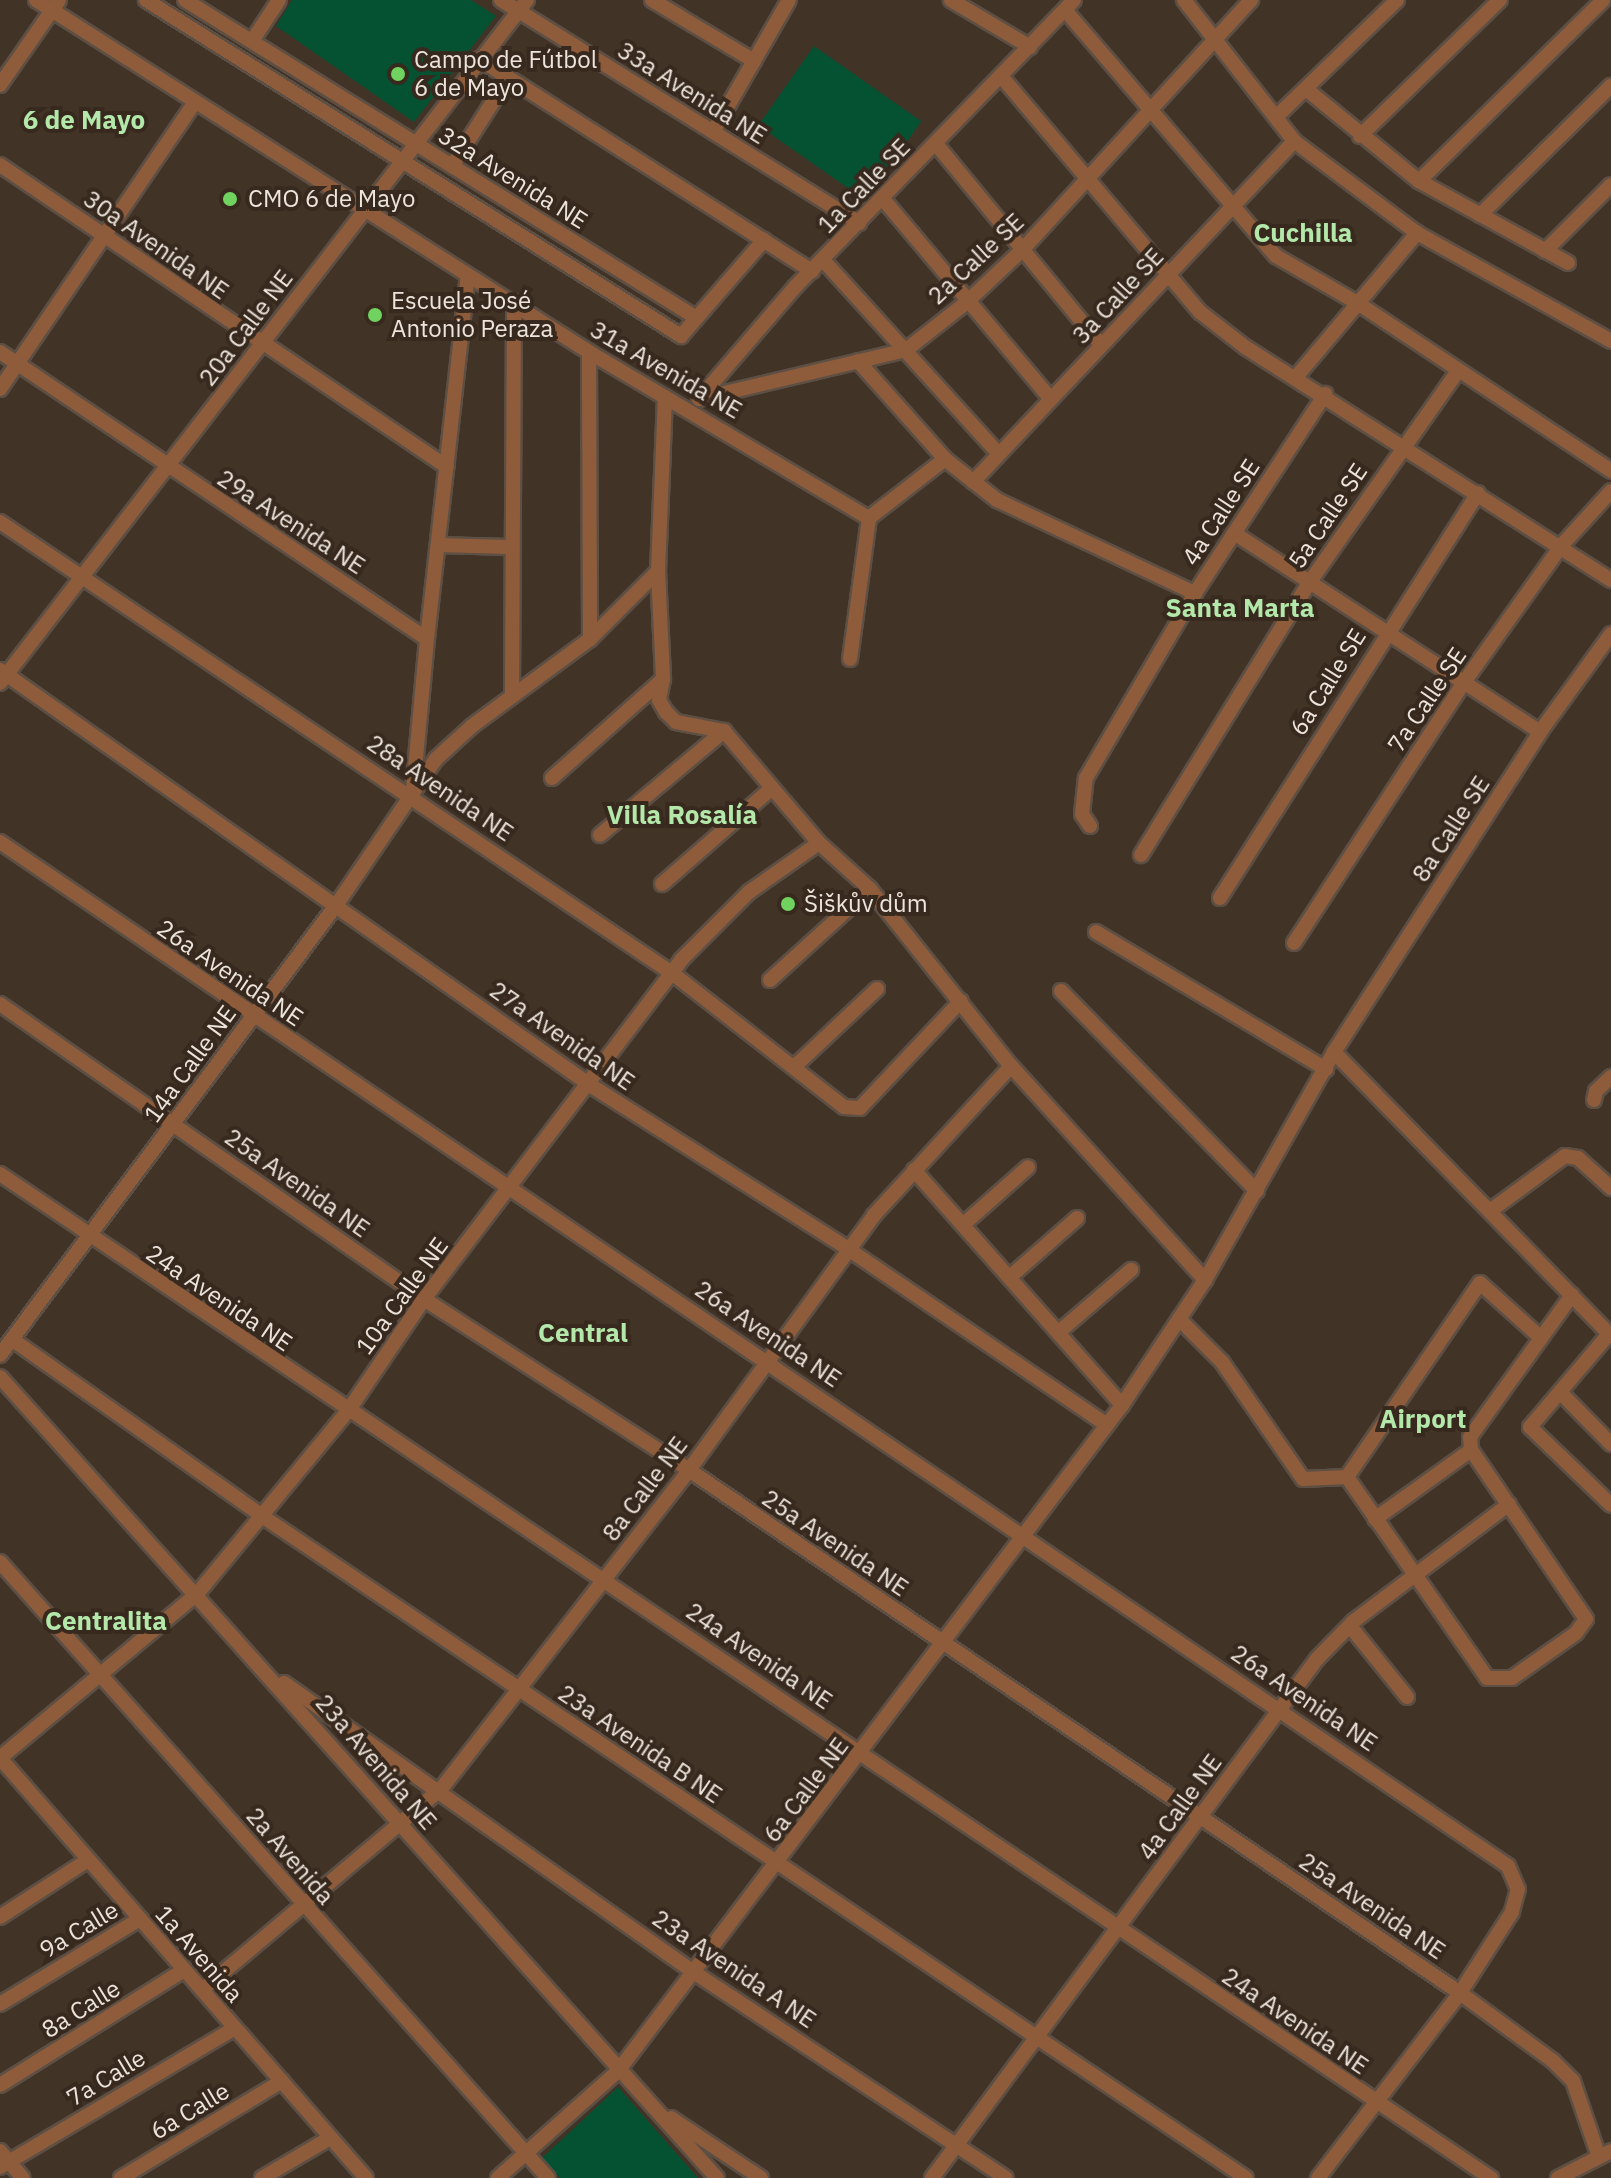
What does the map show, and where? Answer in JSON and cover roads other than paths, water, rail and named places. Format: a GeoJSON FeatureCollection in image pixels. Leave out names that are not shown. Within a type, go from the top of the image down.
{"type":"FeatureCollection","features":[{"type":"Feature","properties":{"kind":"street","name":"31a Avenida NE"},"geometry":{"type":"LineString","coordinates":[[36,0],[56,5],[194,104],[514,302],[589,352],[665,397],[695,404],[869,518]]}},
{"type":"Feature","properties":{"kind":"street"},"geometry":{"type":"LineString","coordinates":[[146,0],[681,336],[764,240]]}},
{"type":"Feature","properties":{"kind":"street","name":"32a Avenida NE"},"geometry":{"type":"LineString","coordinates":[[185,0],[695,317]]}},
{"type":"Feature","properties":{"kind":"street"},"geometry":{"type":"LineString","coordinates":[[252,41],[279,0]]}},
{"type":"Feature","properties":{"kind":"street","name":"33a Avenida NE"},"geometry":{"type":"LineString","coordinates":[[501,0],[523,6],[713,132],[859,223]]}},
{"type":"Feature","properties":{"kind":"street"},"geometry":{"type":"LineString","coordinates":[[652,0],[754,61]]}},
{"type":"Feature","properties":{"kind":"street"},"geometry":{"type":"LineString","coordinates":[[713,132],[789,0]]}},
{"type":"Feature","properties":{"kind":"street"},"geometry":{"type":"LineString","coordinates":[[951,0],[1030,47]]}},
{"type":"Feature","properties":{"kind":"street"},"geometry":{"type":"LineString","coordinates":[[1184,0],[1294,141],[1417,233],[1611,341]]}},
{"type":"Feature","properties":{"kind":"street","name":"2a Calle SE"},"geometry":{"type":"LineString","coordinates":[[695,404],[906,350],[967,302],[1023,249],[1251,0]]}},
{"type":"Feature","properties":{"kind":"street"},"geometry":{"type":"LineString","coordinates":[[1276,117],[1397,0]]}},
{"type":"Feature","properties":{"kind":"street"},"geometry":{"type":"LineString","coordinates":[[1360,136],[1500,0]]}},
{"type":"Feature","properties":{"kind":"street"},"geometry":{"type":"LineString","coordinates":[[1419,181],[1598,1],[1611,14]]}},
{"type":"Feature","properties":{"kind":"street"},"geometry":{"type":"LineString","coordinates":[[0,85],[56,5]]}},
{"type":"Feature","properties":{"kind":"street"},"geometry":{"type":"LineString","coordinates":[[1070,5],[1230,208],[1276,256],[1359,304],[1611,471]]}},
{"type":"Feature","properties":{"kind":"street","name":"1a Calle SE"},"geometry":{"type":"LineString","coordinates":[[695,404],[818,265],[1070,5]]}},
{"type":"Feature","properties":{"kind":"street","name":"20a Calle NE"},"geometry":{"type":"LineString","coordinates":[[2,675],[84,576],[262,346],[400,160],[523,6]]}},
{"type":"Feature","properties":{"kind":"street"},"geometry":{"type":"LineString","coordinates":[[479,59],[764,240],[818,265],[906,350],[999,454]]}},
{"type":"Feature","properties":{"kind":"street"},"geometry":{"type":"LineString","coordinates":[[1001,76],[1089,178],[1166,277],[1234,338],[1611,580]]}},
{"type":"Feature","properties":{"kind":"street"},"geometry":{"type":"LineString","coordinates":[[452,166],[508,78]]}},
{"type":"Feature","properties":{"kind":"street"},"geometry":{"type":"LineString","coordinates":[[1480,215],[1611,86]]}},
{"type":"Feature","properties":{"kind":"street"},"geometry":{"type":"LineString","coordinates":[[1306,89],[1419,181],[1568,263]]}},
{"type":"Feature","properties":{"kind":"street"},"geometry":{"type":"LineString","coordinates":[[0,389],[194,104]]}},
{"type":"Feature","properties":{"kind":"street","name":"3a Calle SE"},"geometry":{"type":"LineString","coordinates":[[973,482],[1294,141]]}},
{"type":"Feature","properties":{"kind":"street"},"geometry":{"type":"LineString","coordinates":[[936,144],[1101,345]]}},
{"type":"Feature","properties":{"kind":"street","name":"30a Avenida NE"},"geometry":{"type":"LineString","coordinates":[[0,165],[262,346],[447,467]]}},
{"type":"Feature","properties":{"kind":"street"},"geometry":{"type":"LineString","coordinates":[[1545,251],[1611,185]]}},
{"type":"Feature","properties":{"kind":"street"},"geometry":{"type":"LineString","coordinates":[[883,199],[1051,399]]}},
{"type":"Feature","properties":{"kind":"street"},"geometry":{"type":"LineString","coordinates":[[1297,376],[1417,233]]}},
{"type":"Feature","properties":{"kind":"street"},"geometry":{"type":"LineString","coordinates":[[413,796],[427,639],[468,275]]}},
{"type":"Feature","properties":{"kind":"street"},"geometry":{"type":"LineString","coordinates":[[512,696],[514,302]]}},
{"type":"Feature","properties":{"kind":"street","name":"29a Avenida NE"},"geometry":{"type":"LineString","coordinates":[[0,352],[168,468],[427,639]]}},
{"type":"Feature","properties":{"kind":"street"},"geometry":{"type":"LineString","coordinates":[[589,352],[590,639]]}},
{"type":"Feature","properties":{"kind":"street"},"geometry":{"type":"LineString","coordinates":[[858,361],[945,459],[997,500],[1195,593]]}},
{"type":"Feature","properties":{"kind":"street","name":"5a Calle SE"},"geometry":{"type":"LineString","coordinates":[[1141,855],[1309,583],[1402,445],[1458,371]]}},
{"type":"Feature","properties":{"kind":"street","name":"4a Calle SE"},"geometry":{"type":"LineString","coordinates":[[1090,826],[1082,814],[1086,778],[1195,593],[1325,394]]}},
{"type":"Feature","properties":{"kind":"street"},"geometry":{"type":"LineString","coordinates":[[665,397],[658,571],[663,679],[659,700],[676,722],[724,731],[819,843],[870,889],[1011,1066],[1205,1280]]}},
{"type":"Feature","properties":{"kind":"street"},"geometry":{"type":"LineString","coordinates":[[850,659],[869,518],[945,459]]}},
{"type":"Feature","properties":{"kind":"street","name":"7a Calle SE"},"geometry":{"type":"LineString","coordinates":[[1294,943],[1462,685],[1561,546],[1611,491]]}},
{"type":"Feature","properties":{"kind":"street","name":"6a Calle SE"},"geometry":{"type":"LineString","coordinates":[[1220,898],[1384,633],[1478,493]]}},
{"type":"Feature","properties":{"kind":"street","name":"28a Avenida NE"},"geometry":{"type":"LineString","coordinates":[[0,522],[413,796],[672,973],[844,1107],[860,1108],[961,1001]]}},
{"type":"Feature","properties":{"kind":"street"},"geometry":{"type":"LineString","coordinates":[[1234,533],[1462,685],[1540,732]]}},
{"type":"Feature","properties":{"kind":"street"},"geometry":{"type":"LineString","coordinates":[[438,545],[511,547]]}},
{"type":"Feature","properties":{"kind":"street","name":"14a Calle NE"},"geometry":{"type":"LineString","coordinates":[[0,1355],[91,1238],[337,904],[436,759],[512,696],[590,639],[658,571]]}},
{"type":"Feature","properties":{"kind":"street","name":"8a Calle SE"},"geometry":{"type":"LineString","coordinates":[[1257,1191],[1334,1052],[1540,732],[1611,634]]}},
{"type":"Feature","properties":{"kind":"street","name":"27a Avenida NE"},"geometry":{"type":"LineString","coordinates":[[2,675],[337,904],[590,1085],[848,1249],[1107,1425]]}},
{"type":"Feature","properties":{"kind":"street"},"geometry":{"type":"LineString","coordinates":[[552,778],[663,679]]}},
{"type":"Feature","properties":{"kind":"street"},"geometry":{"type":"LineString","coordinates":[[600,835],[724,731]]}},
{"type":"Feature","properties":{"kind":"street"},"geometry":{"type":"LineString","coordinates":[[662,884],[771,789]]}},
{"type":"Feature","properties":{"kind":"street","name":"26a Avenida NE"},"geometry":{"type":"LineString","coordinates":[[0,842],[252,1016],[767,1359],[1508,1866],[1518,1889],[1512,1912],[1460,1993]]}},
{"type":"Feature","properties":{"kind":"street","name":"10a Calle NE"},"geometry":{"type":"LineString","coordinates":[[0,1758],[197,1594],[265,1518],[348,1411],[424,1299],[590,1085],[672,973],[749,892],[819,843]]}},
{"type":"Feature","properties":{"kind":"street"},"geometry":{"type":"LineString","coordinates":[[770,980],[870,889]]}},
{"type":"Feature","properties":{"kind":"street"},"geometry":{"type":"LineString","coordinates":[[1096,932],[1326,1069]]}},
{"type":"Feature","properties":{"kind":"street"},"geometry":{"type":"LineString","coordinates":[[794,1067],[877,989]]}},
{"type":"Feature","properties":{"kind":"street"},"geometry":{"type":"LineString","coordinates":[[1061,991],[1257,1191]]}},
{"type":"Feature","properties":{"kind":"street","name":"25a Avenida NE"},"geometry":{"type":"LineString","coordinates":[[0,1004],[424,1299],[689,1470],[1460,1993],[1553,2061],[1573,2081],[1605,2154]]}},
{"type":"Feature","properties":{"kind":"street"},"geometry":{"type":"LineString","coordinates":[[1334,1052],[1610,1335],[1530,1427],[1611,1505]]}},
{"type":"Feature","properties":{"kind":"street","name":"8a Calle NE"},"geometry":{"type":"LineString","coordinates":[[202,1990],[441,1789],[689,1470],[848,1249],[914,1170],[1011,1066]]}},
{"type":"Feature","properties":{"kind":"street"},"geometry":{"type":"LineString","coordinates":[[1594,1100],[1596,1091],[1611,1077]]}},
{"type":"Feature","properties":{"kind":"street"},"geometry":{"type":"LineString","coordinates":[[1490,1211],[1565,1156],[1578,1158],[1611,1188]]}},
{"type":"Feature","properties":{"kind":"street"},"geometry":{"type":"LineString","coordinates":[[965,1223],[1028,1167]]}},
{"type":"Feature","properties":{"kind":"street"},"geometry":{"type":"LineString","coordinates":[[914,1170],[965,1223],[1122,1405]]}},
{"type":"Feature","properties":{"kind":"street","name":"24a Avenida NE"},"geometry":{"type":"LineString","coordinates":[[0,1174],[348,1411],[605,1578],[1491,2178]]}},
{"type":"Feature","properties":{"kind":"street","name":"6a Calle NE"},"geometry":{"type":"LineString","coordinates":[[498,2178],[618,2071],[695,1973],[1122,1405],[1205,1280],[1257,1191]]}},
{"type":"Feature","properties":{"kind":"street"},"geometry":{"type":"LineString","coordinates":[[1011,1276],[1077,1218]]}},
{"type":"Feature","properties":{"kind":"street"},"geometry":{"type":"LineString","coordinates":[[1060,1331],[1131,1270]]}},
{"type":"Feature","properties":{"kind":"street"},"geometry":{"type":"LineString","coordinates":[[1347,1477],[1480,1283],[1540,1337]]}},
{"type":"Feature","properties":{"kind":"street"},"geometry":{"type":"LineString","coordinates":[[1347,1477],[1487,1678],[1512,1678],[1576,1633],[1586,1619],[1471,1450],[1470,1437],[1572,1295]]}},
{"type":"Feature","properties":{"kind":"street"},"geometry":{"type":"LineString","coordinates":[[1179,1319],[1222,1362],[1303,1479],[1347,1477]]}},
{"type":"Feature","properties":{"kind":"street","name":"23a Avenida B NE"},"geometry":{"type":"LineString","coordinates":[[13,1340],[265,1518],[1246,2178]]}},
{"type":"Feature","properties":{"kind":"street","name":"23a Avenida NE"},"geometry":{"type":"LineString","coordinates":[[0,1377],[268,1672],[618,2071],[717,2178]]}},
{"type":"Feature","properties":{"kind":"street"},"geometry":{"type":"LineString","coordinates":[[1560,1392],[1611,1444]]}},
{"type":"Feature","properties":{"kind":"street"},"geometry":{"type":"LineString","coordinates":[[1375,1519],[1471,1450]]}},
{"type":"Feature","properties":{"kind":"street","name":"4a Calle NE"},"geometry":{"type":"LineString","coordinates":[[932,2178],[1279,1708],[1350,1626],[1415,1573],[1509,1504]]}},
{"type":"Feature","properties":{"kind":"street","name":"2a Avenida"},"geometry":{"type":"LineString","coordinates":[[0,1562],[548,2178]]}},
{"type":"Feature","properties":{"kind":"street"},"geometry":{"type":"LineString","coordinates":[[1350,1626],[1407,1697]]}},
{"type":"Feature","properties":{"kind":"street","name":"23a Avenida A NE"},"geometry":{"type":"LineString","coordinates":[[268,1672],[441,1789],[695,1973],[1006,2178]]}},
{"type":"Feature","properties":{"kind":"street","name":"1a Avenida"},"geometry":{"type":"LineString","coordinates":[[0,1758],[366,2178]]}},
{"type":"Feature","properties":{"kind":"street"},"geometry":{"type":"LineString","coordinates":[[0,1917],[88,1860]]}},
{"type":"Feature","properties":{"kind":"street","name":"9a Calle"},"geometry":{"type":"LineString","coordinates":[[0,2004],[140,1919]]}},
{"type":"Feature","properties":{"kind":"street","name":"8a Calle"},"geometry":{"type":"LineString","coordinates":[[0,2085],[184,1970]]}},
{"type":"Feature","properties":{"kind":"street"},"geometry":{"type":"LineString","coordinates":[[1318,2178],[1460,1993]]}},
{"type":"Feature","properties":{"kind":"street","name":"7a Calle"},"geometry":{"type":"LineString","coordinates":[[3,2160],[235,2028]]}},
{"type":"Feature","properties":{"kind":"street","name":"6a Calle"},"geometry":{"type":"LineString","coordinates":[[121,2178],[282,2081]]}},
{"type":"Feature","properties":{"kind":"street"},"geometry":{"type":"LineString","coordinates":[[653,2106],[761,2178]]}},
{"type":"Feature","properties":{"kind":"street"},"geometry":{"type":"LineString","coordinates":[[262,2178],[330,2138]]}},
{"type":"Feature","properties":{"kind":"street"},"geometry":{"type":"LineString","coordinates":[[1558,2178],[1605,2154]]}},
{"type":"Feature","properties":{"kind":"street"},"geometry":{"type":"LineString","coordinates":[[3,2160],[23,2178]]}},
{"type":"Feature","properties":{"kind":"place","name":"Campo de Fútbol 6 de Mayo"},"geometry":{"type":"Point","coordinates":[398,74]}},
{"type":"Feature","properties":{"kind":"place","name":"CMO 6 de Mayo"},"geometry":{"type":"Point","coordinates":[230,199]}},
{"type":"Feature","properties":{"kind":"place","name":"Escuela José Antonio Peraza"},"geometry":{"type":"Point","coordinates":[375,315]}},
{"type":"Feature","properties":{"kind":"place","name":"Šiškův dům"},"geometry":{"type":"Point","coordinates":[788,904]}},
{"type":"Feature","properties":{"kind":"district","name":"6 de Mayo"},"geometry":{"type":"Point","coordinates":[84,120]}},
{"type":"Feature","properties":{"kind":"district","name":"Cuchilla"},"geometry":{"type":"Point","coordinates":[1303,233]}},
{"type":"Feature","properties":{"kind":"district","name":"Santa Marta"},"geometry":{"type":"Point","coordinates":[1240,608]}},
{"type":"Feature","properties":{"kind":"district","name":"Villa Rosalía"},"geometry":{"type":"Point","coordinates":[682,815]}},
{"type":"Feature","properties":{"kind":"district","name":"Central"},"geometry":{"type":"Point","coordinates":[583,1333]}},
{"type":"Feature","properties":{"kind":"district","name":"Airport"},"geometry":{"type":"Point","coordinates":[1423,1419]}},
{"type":"Feature","properties":{"kind":"district","name":"Centralita"},"geometry":{"type":"Point","coordinates":[106,1621]}}]}
